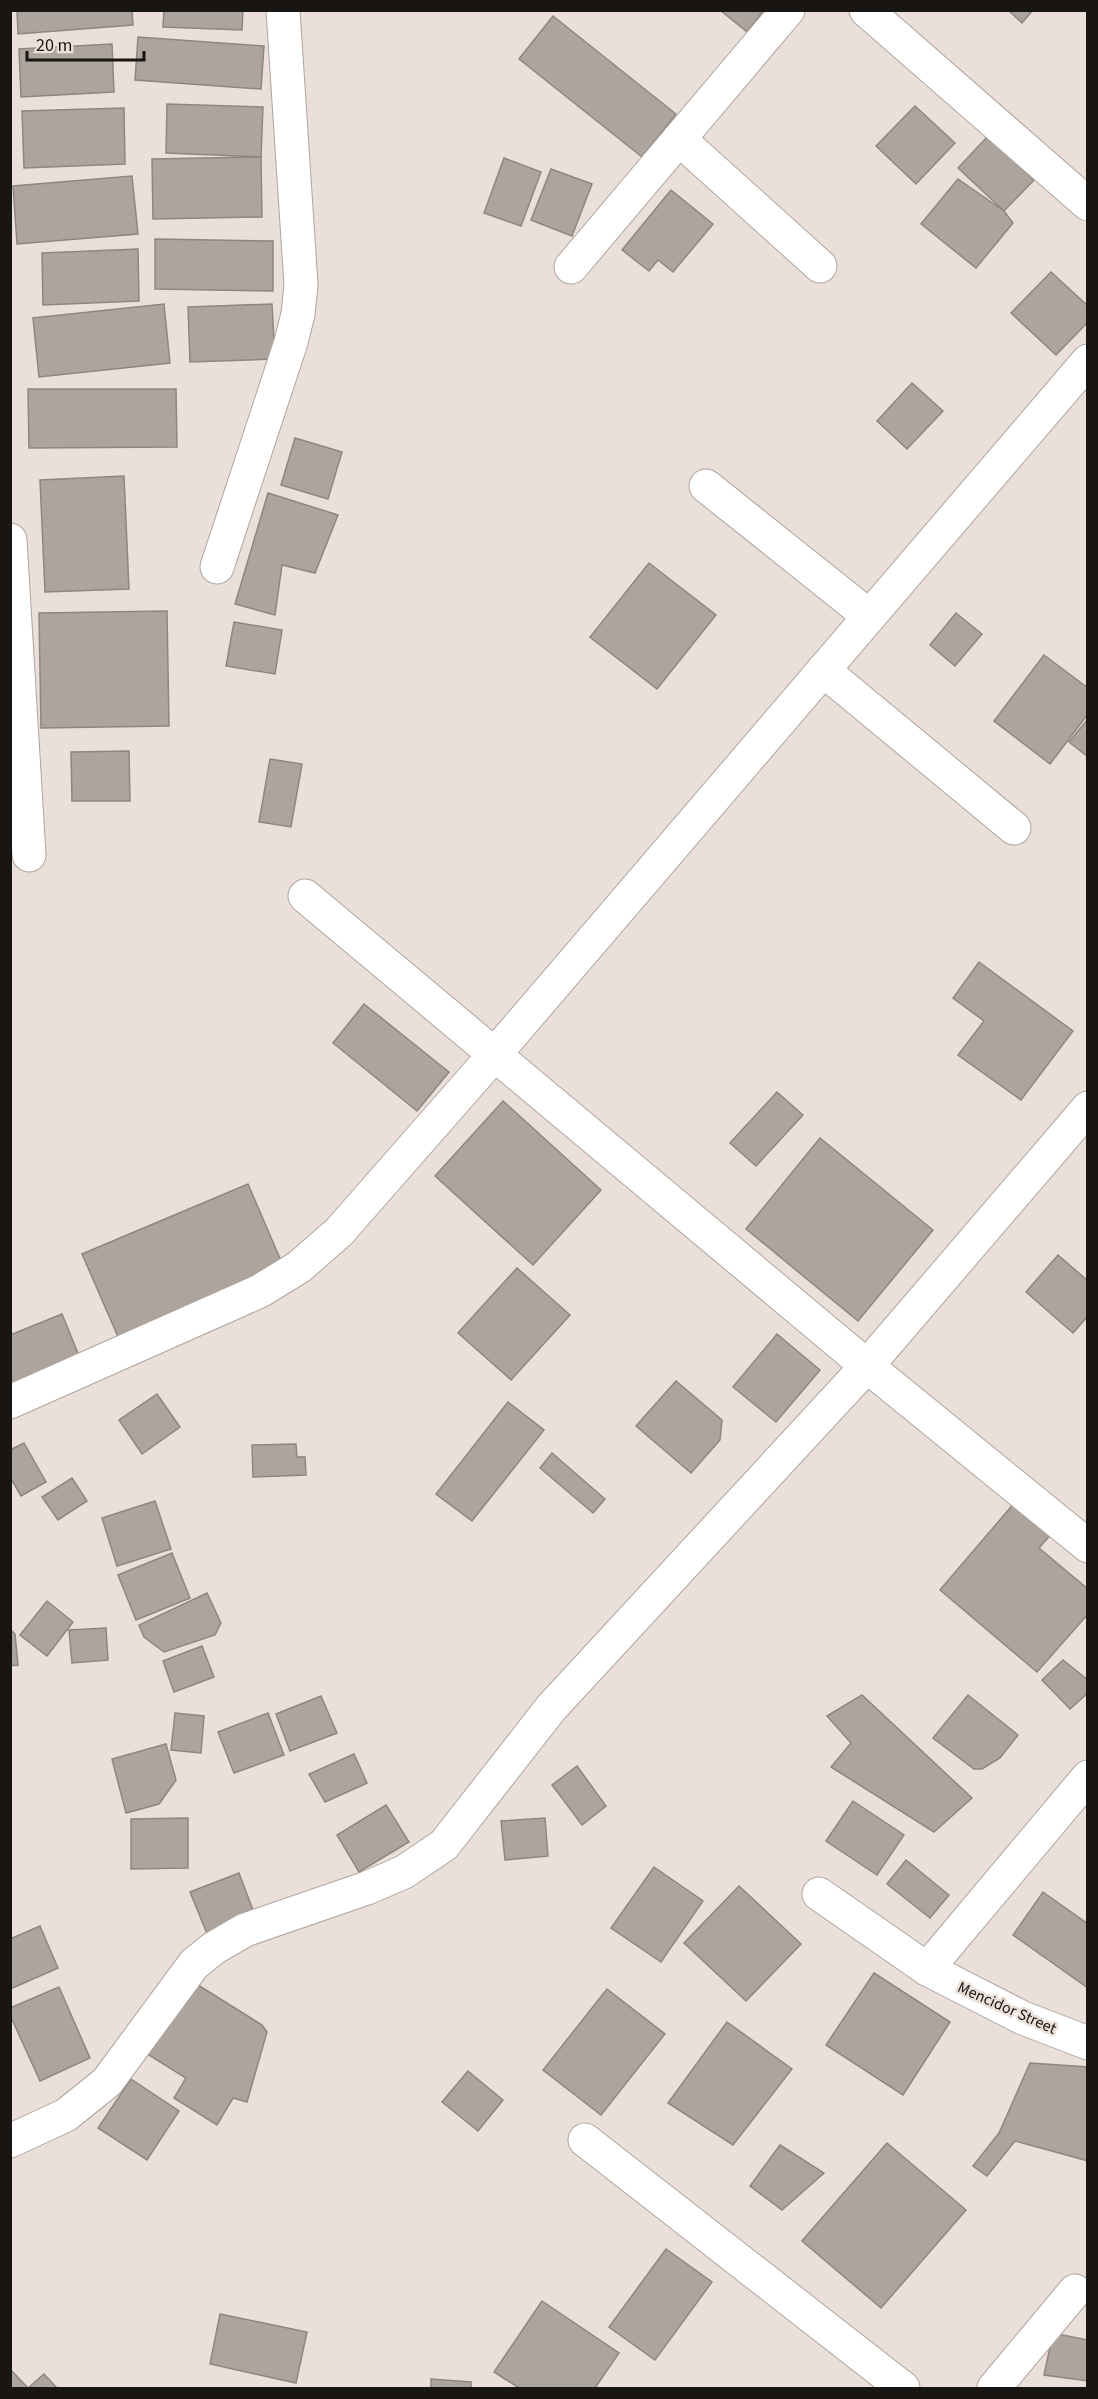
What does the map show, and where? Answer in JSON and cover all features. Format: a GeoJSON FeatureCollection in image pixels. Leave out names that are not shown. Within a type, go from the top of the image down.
{"type":"FeatureCollection","features":[{"type":"Feature","properties":{"kind":"street"},"geometry":{"type":"LineString","coordinates":[[217,567],[291,342],[298,314],[301,285],[283,10]]}},
{"type":"Feature","properties":{"kind":"street"},"geometry":{"type":"LineString","coordinates":[[571,267],[788,10]]}},
{"type":"Feature","properties":{"kind":"street"},"geometry":{"type":"LineString","coordinates":[[866,10],[1088,204]]}},
{"type":"Feature","properties":{"kind":"street"},"geometry":{"type":"LineString","coordinates":[[679,139],[820,266]]}},
{"type":"Feature","properties":{"kind":"street"},"geometry":{"type":"LineString","coordinates":[[10,1402],[260,1291],[299,1267],[339,1232],[495,1054],[1088,361]]}},
{"type":"Feature","properties":{"kind":"street"},"geometry":{"type":"LineString","coordinates":[[706,486],[869,616]]}},
{"type":"Feature","properties":{"kind":"street"},"geometry":{"type":"LineString","coordinates":[[10,540],[29,855]]}},
{"type":"Feature","properties":{"kind":"street"},"geometry":{"type":"LineString","coordinates":[[823,670],[1014,828]]}},
{"type":"Feature","properties":{"kind":"street"},"geometry":{"type":"LineString","coordinates":[[305,896],[867,1366],[1088,1546]]}},
{"type":"Feature","properties":{"kind":"street"},"geometry":{"type":"LineString","coordinates":[[10,2141],[66,2115],[107,2082],[194,1964],[214,1948],[245,1930],[367,1888],[404,1872],[444,1845],[551,1708],[867,1366],[1088,1108]]}},
{"type":"Feature","properties":{"kind":"street"},"geometry":{"type":"LineString","coordinates":[[927,1969],[1088,1777]]}},
{"type":"Feature","properties":{"kind":"street","name":"Mencidor Street"},"geometry":{"type":"LineString","coordinates":[[819,1894],[927,1969],[1023,2018],[1088,2043]]}},
{"type":"Feature","properties":{"kind":"street"},"geometry":{"type":"LineString","coordinates":[[585,2140],[903,2388]]}},
{"type":"Feature","properties":{"kind":"street"},"geometry":{"type":"LineString","coordinates":[[994,2388],[1075,2291]]}},
{"type":"Feature","properties":{"kind":"building"},"geometry":{"type":"Polygon","coordinates":[[[17,10],[132,10],[133,25],[18,34],[17,10]]]}},
{"type":"Feature","properties":{"kind":"building"},"geometry":{"type":"Polygon","coordinates":[[[164,10],[243,10],[242,30],[163,27],[164,10]]]}},
{"type":"Feature","properties":{"kind":"building"},"geometry":{"type":"Polygon","coordinates":[[[720,10],[764,10],[747,32],[720,10]]]}},
{"type":"Feature","properties":{"kind":"building"},"geometry":{"type":"Polygon","coordinates":[[[1008,10],[1033,10],[1022,23],[1008,10]]]}},
{"type":"Feature","properties":{"kind":"building"},"geometry":{"type":"Polygon","coordinates":[[[553,16],[676,114],[642,157],[519,59],[553,16]]]}},
{"type":"Feature","properties":{"kind":"building"},"geometry":{"type":"Polygon","coordinates":[[[138,37],[264,46],[261,89],[135,80],[138,37]]]}},
{"type":"Feature","properties":{"kind":"building"},"geometry":{"type":"Polygon","coordinates":[[[112,44],[114,92],[21,97],[19,49],[112,44]]]}},
{"type":"Feature","properties":{"kind":"building"},"geometry":{"type":"Polygon","coordinates":[[[167,104],[263,107],[261,157],[166,153],[167,104]]]}},
{"type":"Feature","properties":{"kind":"building"},"geometry":{"type":"Polygon","coordinates":[[[915,106],[955,143],[916,184],[876,146],[915,106]]]}},
{"type":"Feature","properties":{"kind":"building"},"geometry":{"type":"Polygon","coordinates":[[[124,108],[125,164],[24,168],[22,111],[124,108]]]}},
{"type":"Feature","properties":{"kind":"building"},"geometry":{"type":"Polygon","coordinates":[[[988,136],[1034,180],[1004,211],[958,168],[988,136]]]}},
{"type":"Feature","properties":{"kind":"building"},"geometry":{"type":"Polygon","coordinates":[[[261,157],[262,217],[153,219],[152,159],[261,157]]]}},
{"type":"Feature","properties":{"kind":"building"},"geometry":{"type":"Polygon","coordinates":[[[504,158],[541,172],[521,226],[484,213],[504,158]]]}},
{"type":"Feature","properties":{"kind":"building"},"geometry":{"type":"Polygon","coordinates":[[[551,169],[592,184],[572,236],[531,220],[551,169]]]}},
{"type":"Feature","properties":{"kind":"building"},"geometry":{"type":"Polygon","coordinates":[[[132,176],[138,234],[17,244],[13,186],[132,176]]]}},
{"type":"Feature","properties":{"kind":"building"},"geometry":{"type":"Polygon","coordinates":[[[958,179],[1004,211],[1013,223],[976,268],[921,224],[958,179]]]}},
{"type":"Feature","properties":{"kind":"building"},"geometry":{"type":"Polygon","coordinates":[[[671,190],[713,224],[673,272],[658,260],[649,271],[622,250],[671,190]]]}},
{"type":"Feature","properties":{"kind":"building"},"geometry":{"type":"Polygon","coordinates":[[[155,239],[273,241],[273,291],[155,289],[155,239]]]}},
{"type":"Feature","properties":{"kind":"building"},"geometry":{"type":"Polygon","coordinates":[[[138,249],[139,301],[43,305],[42,253],[138,249]]]}},
{"type":"Feature","properties":{"kind":"building"},"geometry":{"type":"Polygon","coordinates":[[[1051,272],[1088,306],[1088,322],[1056,355],[1011,313],[1051,272]]]}},
{"type":"Feature","properties":{"kind":"building"},"geometry":{"type":"Polygon","coordinates":[[[164,304],[170,363],[39,377],[33,318],[164,304]]]}},
{"type":"Feature","properties":{"kind":"building"},"geometry":{"type":"Polygon","coordinates":[[[272,304],[275,359],[190,362],[188,307],[272,304]]]}},
{"type":"Feature","properties":{"kind":"building"},"geometry":{"type":"Polygon","coordinates":[[[912,383],[943,411],[907,449],[877,421],[912,383]]]}},
{"type":"Feature","properties":{"kind":"building"},"geometry":{"type":"Polygon","coordinates":[[[28,389],[176,389],[177,447],[29,448],[28,389]]]}},
{"type":"Feature","properties":{"kind":"building"},"geometry":{"type":"Polygon","coordinates":[[[295,438],[342,452],[328,499],[281,485],[295,438]]]}},
{"type":"Feature","properties":{"kind":"building"},"geometry":{"type":"Polygon","coordinates":[[[124,476],[129,589],[45,592],[40,480],[124,476]]]}},
{"type":"Feature","properties":{"kind":"building"},"geometry":{"type":"Polygon","coordinates":[[[268,493],[338,515],[315,573],[282,565],[275,615],[235,604],[268,493]]]}},
{"type":"Feature","properties":{"kind":"building"},"geometry":{"type":"Polygon","coordinates":[[[649,563],[716,615],[657,689],[590,637],[649,563]]]}},
{"type":"Feature","properties":{"kind":"building"},"geometry":{"type":"Polygon","coordinates":[[[167,611],[169,726],[41,728],[39,613],[167,611]]]}},
{"type":"Feature","properties":{"kind":"building"},"geometry":{"type":"Polygon","coordinates":[[[956,613],[982,634],[955,666],[930,645],[956,613]]]}},
{"type":"Feature","properties":{"kind":"building"},"geometry":{"type":"Polygon","coordinates":[[[234,622],[282,630],[275,674],[226,666],[234,622]]]}},
{"type":"Feature","properties":{"kind":"building"},"geometry":{"type":"Polygon","coordinates":[[[1044,655],[1088,688],[1088,714],[1050,764],[994,721],[1044,655]]]}},
{"type":"Feature","properties":{"kind":"building"},"geometry":{"type":"Polygon","coordinates":[[[1088,719],[1088,757],[1069,742],[1088,719]]]}},
{"type":"Feature","properties":{"kind":"building"},"geometry":{"type":"Polygon","coordinates":[[[129,751],[130,801],[72,801],[71,752],[129,751]]]}},
{"type":"Feature","properties":{"kind":"building"},"geometry":{"type":"Polygon","coordinates":[[[270,759],[302,764],[291,827],[259,822],[270,759]]]}},
{"type":"Feature","properties":{"kind":"building"},"geometry":{"type":"Polygon","coordinates":[[[979,962],[1073,1031],[1021,1100],[958,1055],[984,1021],[953,998],[979,962]]]}},
{"type":"Feature","properties":{"kind":"building"},"geometry":{"type":"Polygon","coordinates":[[[364,1004],[449,1072],[417,1111],[333,1043],[364,1004]]]}},
{"type":"Feature","properties":{"kind":"building"},"geometry":{"type":"Polygon","coordinates":[[[777,1092],[803,1115],[756,1166],[730,1143],[777,1092]]]}},
{"type":"Feature","properties":{"kind":"building"},"geometry":{"type":"Polygon","coordinates":[[[503,1101],[601,1190],[533,1265],[435,1176],[503,1101]]]}},
{"type":"Feature","properties":{"kind":"building"},"geometry":{"type":"Polygon","coordinates":[[[820,1138],[933,1230],[858,1321],[746,1229],[820,1138]]]}},
{"type":"Feature","properties":{"kind":"building"},"geometry":{"type":"Polygon","coordinates":[[[248,1184],[285,1270],[119,1339],[82,1254],[248,1184]]]}},
{"type":"Feature","properties":{"kind":"building"},"geometry":{"type":"Polygon","coordinates":[[[1058,1255],[1088,1281],[1088,1316],[1073,1333],[1026,1292],[1058,1255]]]}},
{"type":"Feature","properties":{"kind":"building"},"geometry":{"type":"Polygon","coordinates":[[[517,1268],[570,1315],[511,1380],[458,1333],[517,1268]]]}},
{"type":"Feature","properties":{"kind":"building"},"geometry":{"type":"Polygon","coordinates":[[[62,1314],[84,1368],[10,1399],[10,1335],[62,1314]]]}},
{"type":"Feature","properties":{"kind":"building"},"geometry":{"type":"Polygon","coordinates":[[[777,1334],[820,1370],[776,1422],[733,1387],[777,1334]]]}},
{"type":"Feature","properties":{"kind":"building"},"geometry":{"type":"Polygon","coordinates":[[[676,1381],[722,1420],[720,1440],[691,1473],[636,1426],[676,1381]]]}},
{"type":"Feature","properties":{"kind":"building"},"geometry":{"type":"Polygon","coordinates":[[[157,1394],[180,1427],[142,1454],[119,1420],[157,1394]]]}},
{"type":"Feature","properties":{"kind":"building"},"geometry":{"type":"Polygon","coordinates":[[[508,1402],[544,1430],[472,1521],[436,1494],[508,1402]]]}},
{"type":"Feature","properties":{"kind":"building"},"geometry":{"type":"Polygon","coordinates":[[[24,1443],[46,1482],[21,1496],[10,1477],[10,1450],[24,1443]]]}},
{"type":"Feature","properties":{"kind":"building"},"geometry":{"type":"Polygon","coordinates":[[[296,1444],[297,1457],[305,1457],[306,1475],[253,1477],[252,1445],[296,1444]]]}},
{"type":"Feature","properties":{"kind":"building"},"geometry":{"type":"Polygon","coordinates":[[[552,1453],[605,1499],[593,1513],[540,1468],[552,1453]]]}},
{"type":"Feature","properties":{"kind":"building"},"geometry":{"type":"Polygon","coordinates":[[[72,1478],[87,1501],[58,1520],[42,1497],[72,1478]]]}},
{"type":"Feature","properties":{"kind":"building"},"geometry":{"type":"Polygon","coordinates":[[[155,1501],[171,1549],[117,1566],[102,1518],[155,1501]]]}},
{"type":"Feature","properties":{"kind":"building"},"geometry":{"type":"Polygon","coordinates":[[[1016,1501],[1053,1532],[1039,1548],[1088,1589],[1088,1614],[1037,1672],[940,1590],[1016,1501]]]}},
{"type":"Feature","properties":{"kind":"building"},"geometry":{"type":"Polygon","coordinates":[[[172,1553],[190,1598],[136,1620],[118,1575],[172,1553]]]}},
{"type":"Feature","properties":{"kind":"building"},"geometry":{"type":"Polygon","coordinates":[[[207,1593],[221,1623],[215,1635],[164,1652],[144,1637],[139,1625],[207,1593]]]}},
{"type":"Feature","properties":{"kind":"building"},"geometry":{"type":"Polygon","coordinates":[[[47,1601],[73,1622],[47,1656],[20,1635],[47,1601]]]}},
{"type":"Feature","properties":{"kind":"building"},"geometry":{"type":"Polygon","coordinates":[[[106,1628],[108,1660],[72,1663],[69,1630],[106,1628]]]}},
{"type":"Feature","properties":{"kind":"building"},"geometry":{"type":"Polygon","coordinates":[[[10,1629],[15,1634],[18,1665],[10,1666],[10,1629]]]}},
{"type":"Feature","properties":{"kind":"building"},"geometry":{"type":"Polygon","coordinates":[[[202,1646],[214,1677],[174,1692],[163,1661],[202,1646]]]}},
{"type":"Feature","properties":{"kind":"building"},"geometry":{"type":"Polygon","coordinates":[[[1063,1660],[1088,1680],[1088,1693],[1070,1709],[1042,1680],[1063,1660]]]}},
{"type":"Feature","properties":{"kind":"building"},"geometry":{"type":"Polygon","coordinates":[[[862,1695],[972,1798],[934,1832],[831,1767],[851,1743],[827,1716],[862,1695]]]}},
{"type":"Feature","properties":{"kind":"building"},"geometry":{"type":"Polygon","coordinates":[[[968,1695],[1018,1735],[1000,1758],[982,1769],[974,1769],[933,1738],[968,1695]]]}},
{"type":"Feature","properties":{"kind":"building"},"geometry":{"type":"Polygon","coordinates":[[[321,1696],[337,1733],[290,1751],[276,1714],[321,1696]]]}},
{"type":"Feature","properties":{"kind":"building"},"geometry":{"type":"Polygon","coordinates":[[[175,1713],[204,1716],[201,1753],[171,1750],[175,1713]]]}},
{"type":"Feature","properties":{"kind":"building"},"geometry":{"type":"Polygon","coordinates":[[[268,1713],[284,1755],[234,1773],[218,1732],[268,1713]]]}},
{"type":"Feature","properties":{"kind":"building"},"geometry":{"type":"Polygon","coordinates":[[[166,1744],[176,1780],[159,1804],[126,1813],[112,1759],[166,1744]]]}},
{"type":"Feature","properties":{"kind":"building"},"geometry":{"type":"Polygon","coordinates":[[[354,1754],[367,1783],[325,1802],[309,1774],[354,1754]]]}},
{"type":"Feature","properties":{"kind":"building"},"geometry":{"type":"Polygon","coordinates":[[[577,1766],[606,1806],[582,1825],[552,1785],[577,1766]]]}},
{"type":"Feature","properties":{"kind":"building"},"geometry":{"type":"Polygon","coordinates":[[[853,1801],[904,1835],[877,1875],[826,1841],[853,1801]]]}},
{"type":"Feature","properties":{"kind":"building"},"geometry":{"type":"Polygon","coordinates":[[[386,1805],[409,1842],[359,1872],[337,1835],[386,1805]]]}},
{"type":"Feature","properties":{"kind":"building"},"geometry":{"type":"Polygon","coordinates":[[[188,1818],[188,1868],[131,1869],[131,1819],[188,1818]]]}},
{"type":"Feature","properties":{"kind":"building"},"geometry":{"type":"Polygon","coordinates":[[[545,1818],[548,1856],[505,1860],[501,1821],[545,1818]]]}},
{"type":"Feature","properties":{"kind":"building"},"geometry":{"type":"Polygon","coordinates":[[[906,1860],[949,1895],[930,1918],[887,1884],[906,1860]]]}},
{"type":"Feature","properties":{"kind":"building"},"geometry":{"type":"Polygon","coordinates":[[[654,1867],[703,1901],[661,1962],[611,1928],[654,1867]]]}},
{"type":"Feature","properties":{"kind":"building"},"geometry":{"type":"Polygon","coordinates":[[[239,1873],[256,1918],[208,1936],[190,1892],[239,1873]]]}},
{"type":"Feature","properties":{"kind":"building"},"geometry":{"type":"Polygon","coordinates":[[[739,1886],[801,1944],[746,2001],[684,1943],[739,1886]]]}},
{"type":"Feature","properties":{"kind":"building"},"geometry":{"type":"Polygon","coordinates":[[[1043,1892],[1088,1924],[1088,1988],[1013,1935],[1043,1892]]]}},
{"type":"Feature","properties":{"kind":"building"},"geometry":{"type":"Polygon","coordinates":[[[40,1926],[58,1968],[10,1989],[10,1939],[40,1926]]]}},
{"type":"Feature","properties":{"kind":"building"},"geometry":{"type":"Polygon","coordinates":[[[874,1973],[950,2022],[903,2095],[826,2045],[874,1973]]]}},
{"type":"Feature","properties":{"kind":"building"},"geometry":{"type":"Polygon","coordinates":[[[190,1980],[262,2025],[267,2032],[247,2102],[233,2098],[217,2125],[174,2098],[186,2078],[144,2052],[190,1980]]]}},
{"type":"Feature","properties":{"kind":"building"},"geometry":{"type":"Polygon","coordinates":[[[59,1987],[90,2058],[40,2081],[10,2015],[10,2008],[59,1987]]]}},
{"type":"Feature","properties":{"kind":"building"},"geometry":{"type":"Polygon","coordinates":[[[607,1989],[665,2034],[601,2115],[543,2070],[607,1989]]]}},
{"type":"Feature","properties":{"kind":"building"},"geometry":{"type":"Polygon","coordinates":[[[727,2022],[792,2069],[733,2145],[668,2103],[727,2022]]]}},
{"type":"Feature","properties":{"kind":"building"},"geometry":{"type":"Polygon","coordinates":[[[1030,2063],[1088,2067],[1088,2161],[1015,2141],[987,2176],[973,2166],[999,2133],[1030,2063]]]}},
{"type":"Feature","properties":{"kind":"building"},"geometry":{"type":"Polygon","coordinates":[[[468,2071],[503,2100],[478,2131],[442,2102],[468,2071]]]}},
{"type":"Feature","properties":{"kind":"building"},"geometry":{"type":"Polygon","coordinates":[[[131,2079],[179,2111],[147,2160],[98,2128],[131,2079]]]}},
{"type":"Feature","properties":{"kind":"building"},"geometry":{"type":"Polygon","coordinates":[[[887,2143],[966,2210],[881,2308],[802,2241],[887,2143]]]}},
{"type":"Feature","properties":{"kind":"building"},"geometry":{"type":"Polygon","coordinates":[[[780,2145],[824,2173],[782,2210],[750,2186],[780,2145]]]}},
{"type":"Feature","properties":{"kind":"building"},"geometry":{"type":"Polygon","coordinates":[[[666,2249],[712,2282],[655,2360],[609,2327],[666,2249]]]}},
{"type":"Feature","properties":{"kind":"building"},"geometry":{"type":"Polygon","coordinates":[[[542,2301],[619,2353],[595,2388],[519,2388],[494,2372],[542,2301]]]}},
{"type":"Feature","properties":{"kind":"building"},"geometry":{"type":"Polygon","coordinates":[[[220,2314],[307,2332],[296,2383],[210,2364],[220,2314]]]}},
{"type":"Feature","properties":{"kind":"building"},"geometry":{"type":"Polygon","coordinates":[[[1053,2333],[1088,2340],[1088,2381],[1044,2375],[1053,2333]]]}},
{"type":"Feature","properties":{"kind":"building"},"geometry":{"type":"Polygon","coordinates":[[[10,2369],[28,2388],[10,2388],[10,2369]]]}},
{"type":"Feature","properties":{"kind":"building"},"geometry":{"type":"Polygon","coordinates":[[[44,2374],[57,2388],[28,2388],[44,2374]]]}},
{"type":"Feature","properties":{"kind":"building"},"geometry":{"type":"Polygon","coordinates":[[[431,2379],[471,2382],[471,2388],[431,2388],[431,2379]]]}}]}
